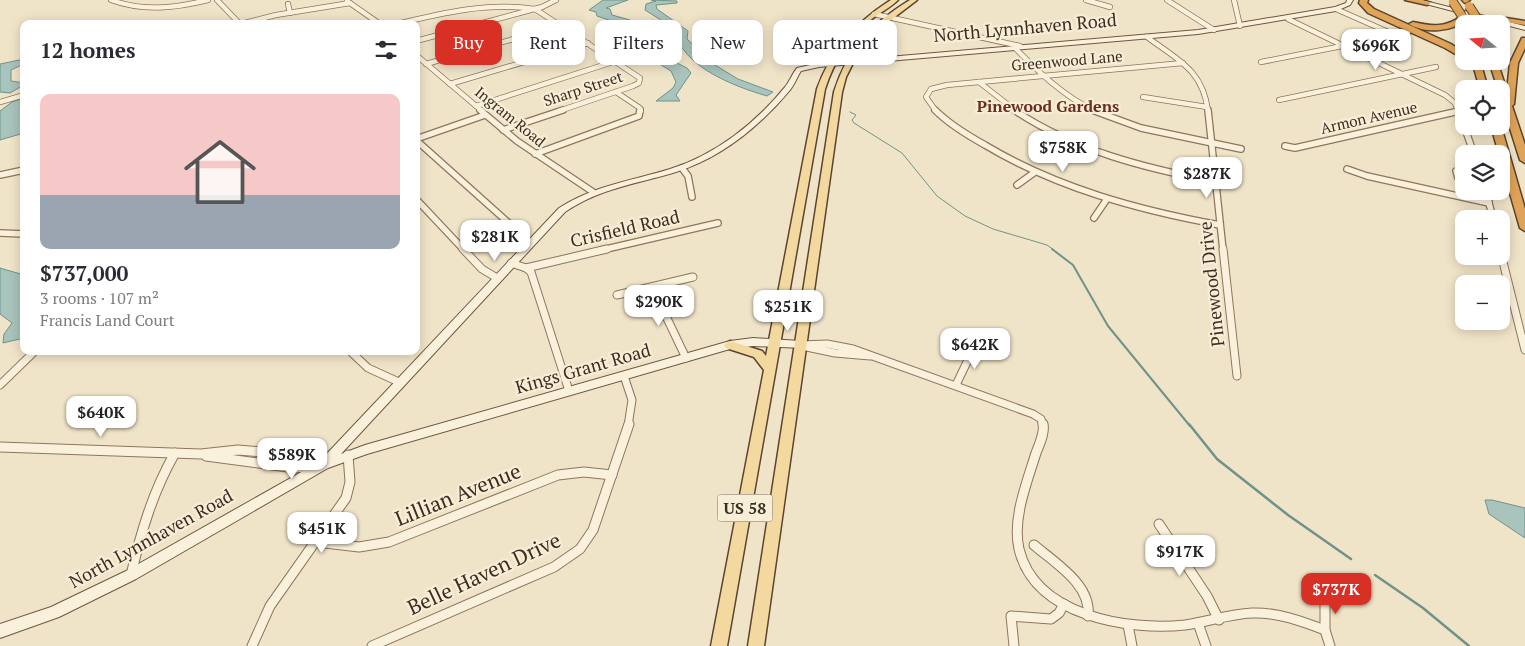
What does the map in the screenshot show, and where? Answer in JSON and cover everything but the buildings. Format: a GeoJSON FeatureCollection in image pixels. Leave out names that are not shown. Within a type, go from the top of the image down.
{"type":"FeatureCollection","features":[{"type":"Feature","properties":{"kind":"highway"},"geometry":{"type":"LineString","coordinates":[[1364,0],[1363,4],[1371,11],[1455,51]]}},
{"type":"Feature","properties":{"kind":"highway"},"geometry":{"type":"LineString","coordinates":[[1409,0],[1427,2]]}},
{"type":"Feature","properties":{"kind":"highway"},"geometry":{"type":"LineString","coordinates":[[1372,1],[1376,8],[1382,12],[1419,26],[1447,28],[1455,26]]}},
{"type":"Feature","properties":{"kind":"highway"},"geometry":{"type":"LineString","coordinates":[[1453,1],[1460,15]]}},
{"type":"Feature","properties":{"kind":"highway"},"geometry":{"type":"LineString","coordinates":[[1466,2],[1474,15]]}},
{"type":"Feature","properties":{"kind":"highway"},"geometry":{"type":"LineString","coordinates":[[1510,20],[1525,25]]}},
{"type":"Feature","properties":{"kind":"highway"},"geometry":{"type":"LineString","coordinates":[[1510,93],[1514,63],[1525,40]]}},
{"type":"Feature","properties":{"kind":"highway"},"geometry":{"type":"LineString","coordinates":[[1474,70],[1481,79]]}},
{"type":"Feature","properties":{"kind":"highway"},"geometry":{"type":"LineString","coordinates":[[1478,70],[1481,79]]}},
{"type":"Feature","properties":{"kind":"highway"},"geometry":{"type":"LineString","coordinates":[[1510,114],[1525,160]]}},
{"type":"Feature","properties":{"kind":"highway"},"geometry":{"type":"LineString","coordinates":[[1499,135],[1525,228]]}},
{"type":"Feature","properties":{"kind":"main road","name":"US 58"},"geometry":{"type":"LineString","coordinates":[[867,20],[896,0]]}},
{"type":"Feature","properties":{"kind":"main road","name":"US 58"},"geometry":{"type":"LineString","coordinates":[[885,20],[914,0]]}},
{"type":"Feature","properties":{"kind":"main road","name":"US 58"},"geometry":{"type":"LineString","coordinates":[[720,646],[812,136],[821,89],[830,65]]}},
{"type":"Feature","properties":{"kind":"main road","name":"US 58"},"geometry":{"type":"LineString","coordinates":[[756,646],[838,92],[847,65]]}},
{"type":"Feature","properties":{"kind":"main road"},"geometry":{"type":"LineString","coordinates":[[812,136],[831,137]]}},
{"type":"Feature","properties":{"kind":"main road"},"geometry":{"type":"LineString","coordinates":[[730,345],[758,354],[770,370]]}},
{"type":"Feature","properties":{"kind":"street"},"geometry":{"type":"LineString","coordinates":[[111,0],[130,8],[148,9],[208,0]]}},
{"type":"Feature","properties":{"kind":"street"},"geometry":{"type":"LineString","coordinates":[[217,0],[236,20]]}},
{"type":"Feature","properties":{"kind":"street"},"geometry":{"type":"LineString","coordinates":[[420,41],[535,10],[556,0]]}},
{"type":"Feature","properties":{"kind":"street"},"geometry":{"type":"LineString","coordinates":[[1086,0],[1110,7]]}},
{"type":"Feature","properties":{"kind":"street"},"geometry":{"type":"LineString","coordinates":[[1167,0],[1214,30]]}},
{"type":"Feature","properties":{"kind":"street"},"geometry":{"type":"LineString","coordinates":[[1234,0],[1240,26]]}},
{"type":"Feature","properties":{"kind":"street"},"geometry":{"type":"LineString","coordinates":[[1336,9],[1348,4],[1350,0]]}},
{"type":"Feature","properties":{"kind":"street"},"geometry":{"type":"LineString","coordinates":[[1414,0],[1486,15]]}},
{"type":"Feature","properties":{"kind":"street"},"geometry":{"type":"LineString","coordinates":[[258,20],[347,1],[374,20]]}},
{"type":"Feature","properties":{"kind":"street","name":"Sharp Street"},"geometry":{"type":"LineString","coordinates":[[414,20],[488,2],[516,3],[535,10],[551,20]]}},
{"type":"Feature","properties":{"kind":"street"},"geometry":{"type":"LineString","coordinates":[[1427,2],[1525,25]]}},
{"type":"Feature","properties":{"kind":"street"},"geometry":{"type":"LineString","coordinates":[[288,4],[290,13]]}},
{"type":"Feature","properties":{"kind":"street"},"geometry":{"type":"LineString","coordinates":[[1336,9],[1395,35]]}},
{"type":"Feature","properties":{"kind":"street","name":"North Lynnhaven Road"},"geometry":{"type":"LineString","coordinates":[[897,59],[1214,30],[1288,19],[1336,9]]}},
{"type":"Feature","properties":{"kind":"street"},"geometry":{"type":"LineString","coordinates":[[874,14],[1027,47]]}},
{"type":"Feature","properties":{"kind":"street"},"geometry":{"type":"LineString","coordinates":[[1288,19],[1406,75],[1445,95],[1455,103]]}},
{"type":"Feature","properties":{"kind":"street"},"geometry":{"type":"LineString","coordinates":[[1261,62],[1408,33]]}},
{"type":"Feature","properties":{"kind":"street","name":"Pinewood Drive"},"geometry":{"type":"LineString","coordinates":[[1148,37],[1196,74],[1202,84],[1212,144],[1237,376]]}},
{"type":"Feature","properties":{"kind":"street"},"geometry":{"type":"LineString","coordinates":[[426,64],[512,40]]}},
{"type":"Feature","properties":{"kind":"street","name":"Sharp Street"},"geometry":{"type":"LineString","coordinates":[[585,41],[595,48]]}},
{"type":"Feature","properties":{"kind":"street"},"geometry":{"type":"LineString","coordinates":[[450,84],[588,43]]}},
{"type":"Feature","properties":{"kind":"street"},"geometry":{"type":"LineString","coordinates":[[1015,48],[1042,76],[1076,101],[1110,117],[1157,132],[1241,149]]}},
{"type":"Feature","properties":{"kind":"street","name":"Ingram Road"},"geometry":{"type":"LineString","coordinates":[[420,59],[503,130],[535,154],[593,192]]}},
{"type":"Feature","properties":{"kind":"street","name":"Greenwood Lane"},"geometry":{"type":"LineString","coordinates":[[1036,172],[970,137],[943,116],[927,100],[926,94],[931,89],[954,84],[1183,63]]}},
{"type":"Feature","properties":{"kind":"street"},"geometry":{"type":"LineString","coordinates":[[476,106],[604,65]]}},
{"type":"Feature","properties":{"kind":"street","name":"Sharp Street"},"geometry":{"type":"LineString","coordinates":[[503,130],[636,85],[640,79],[621,65]]}},
{"type":"Feature","properties":{"kind":"street","name":"North Lynnhaven Road"},"geometry":{"type":"LineString","coordinates":[[0,631],[54,612],[131,575],[323,465],[562,210],[593,192],[682,168],[713,152],[749,125],[787,89],[799,69],[824,65]]}},
{"type":"Feature","properties":{"kind":"street"},"geometry":{"type":"LineString","coordinates":[[1279,100],[1406,75],[1436,67]]}},
{"type":"Feature","properties":{"kind":"street"},"geometry":{"type":"LineString","coordinates":[[979,82],[1014,112],[1072,142],[1142,166],[1216,182]]}},
{"type":"Feature","properties":{"kind":"street"},"geometry":{"type":"LineString","coordinates":[[535,154],[639,116],[640,108],[616,92]]}},
{"type":"Feature","properties":{"kind":"street"},"geometry":{"type":"LineString","coordinates":[[0,102],[20,96]]}},
{"type":"Feature","properties":{"kind":"street"},"geometry":{"type":"LineString","coordinates":[[1143,97],[1207,106]]}},
{"type":"Feature","properties":{"kind":"street","name":"Armon Avenue"},"geometry":{"type":"LineString","coordinates":[[1286,146],[1295,148],[1455,112]]}},
{"type":"Feature","properties":{"kind":"street"},"geometry":{"type":"LineString","coordinates":[[420,138],[485,115]]}},
{"type":"Feature","properties":{"kind":"street"},"geometry":{"type":"LineString","coordinates":[[420,143],[530,242]]}},
{"type":"Feature","properties":{"kind":"street"},"geometry":{"type":"LineString","coordinates":[[682,168],[688,176],[692,196]]}},
{"type":"Feature","properties":{"kind":"street"},"geometry":{"type":"LineString","coordinates":[[1347,169],[1367,176],[1489,203]]}},
{"type":"Feature","properties":{"kind":"street"},"geometry":{"type":"LineString","coordinates":[[0,175],[20,171]]}},
{"type":"Feature","properties":{"kind":"street"},"geometry":{"type":"LineString","coordinates":[[1017,185],[1036,172],[1107,199],[1172,216],[1220,225]]}},
{"type":"Feature","properties":{"kind":"street"},"geometry":{"type":"LineString","coordinates":[[1094,218],[1107,199]]}},
{"type":"Feature","properties":{"kind":"street"},"geometry":{"type":"LineString","coordinates":[[1488,200],[1491,210]]}},
{"type":"Feature","properties":{"kind":"street"},"geometry":{"type":"LineString","coordinates":[[420,203],[482,269],[497,278]]}},
{"type":"Feature","properties":{"kind":"street","name":"Crisfield Road"},"geometry":{"type":"LineString","coordinates":[[526,268],[718,223]]}},
{"type":"Feature","properties":{"kind":"street"},"geometry":{"type":"LineString","coordinates":[[0,233],[20,234]]}},
{"type":"Feature","properties":{"kind":"street"},"geometry":{"type":"LineString","coordinates":[[511,263],[526,268],[531,272],[569,391]]}},
{"type":"Feature","properties":{"kind":"street"},"geometry":{"type":"LineString","coordinates":[[1504,265],[1525,350]]}},
{"type":"Feature","properties":{"kind":"street"},"geometry":{"type":"LineString","coordinates":[[617,295],[693,277]]}},
{"type":"Feature","properties":{"kind":"street"},"geometry":{"type":"LineString","coordinates":[[652,286],[686,358]]}},
{"type":"Feature","properties":{"kind":"street","name":"Kings Grant Road"},"geometry":{"type":"LineString","coordinates":[[201,454],[230,461],[295,468],[323,465],[348,455],[730,345],[747,342],[800,345]]}},
{"type":"Feature","properties":{"kind":"street"},"geometry":{"type":"LineString","coordinates":[[956,385],[976,343],[983,342]]}},
{"type":"Feature","properties":{"kind":"street"},"geometry":{"type":"LineString","coordinates":[[800,345],[817,351],[853,356],[870,356],[998,400],[1033,414],[1043,423],[1019,524],[1018,541],[1020,554],[1033,577],[1052,596],[1064,604],[1088,616],[1128,625],[1164,626],[1218,620],[1237,614],[1268,613],[1325,630]]}},
{"type":"Feature","properties":{"kind":"street"},"geometry":{"type":"LineString","coordinates":[[0,386],[31,355]]}},
{"type":"Feature","properties":{"kind":"street"},"geometry":{"type":"LineString","coordinates":[[354,355],[368,368],[401,383]]}},
{"type":"Feature","properties":{"kind":"street","name":"Belle Haven Drive"},"geometry":{"type":"LineString","coordinates":[[372,646],[570,558],[584,545],[593,530],[632,407],[629,389],[624,376]]}},
{"type":"Feature","properties":{"kind":"street","name":"Kings Grant Road"},"geometry":{"type":"LineString","coordinates":[[0,447],[201,454],[238,450],[312,456],[323,465]]}},
{"type":"Feature","properties":{"kind":"street"},"geometry":{"type":"LineString","coordinates":[[131,575],[144,523],[159,483],[175,453]]}},
{"type":"Feature","properties":{"kind":"street"},"geometry":{"type":"LineString","coordinates":[[252,646],[265,616],[280,591],[338,512],[350,488],[348,455]]}},
{"type":"Feature","properties":{"kind":"street","name":"Lillian Avenue"},"geometry":{"type":"LineString","coordinates":[[316,542],[346,547],[375,545],[403,536],[558,475],[584,472],[612,475]]}},
{"type":"Feature","properties":{"kind":"street"},"geometry":{"type":"LineString","coordinates":[[1159,524],[1207,596],[1218,620]]}},
{"type":"Feature","properties":{"kind":"street"},"geometry":{"type":"LineString","coordinates":[[1034,545],[1084,591],[1090,605],[1088,616]]}},
{"type":"Feature","properties":{"kind":"street"},"geometry":{"type":"LineString","coordinates":[[1325,600],[1325,630],[1330,646]]}},
{"type":"Feature","properties":{"kind":"street"},"geometry":{"type":"LineString","coordinates":[[1014,646],[1011,616],[1051,619],[1059,613],[1064,604]]}},
{"type":"Feature","properties":{"kind":"street"},"geometry":{"type":"LineString","coordinates":[[1198,623],[1206,646]]}},
{"type":"Feature","properties":{"kind":"street"},"geometry":{"type":"LineString","coordinates":[[1128,625],[1132,646]]}},
{"type":"Feature","properties":{"kind":"water"},"geometry":{"type":"Polygon","coordinates":[[[603,0],[628,0],[606,8],[610,9],[612,15],[630,20],[608,20],[597,16],[596,12],[589,10],[603,0]]]}},
{"type":"Feature","properties":{"kind":"water"},"geometry":{"type":"Polygon","coordinates":[[[651,0],[677,1],[677,3],[656,5],[657,9],[672,20],[661,20],[645,10],[646,4],[656,1],[651,0]]]}},
{"type":"Feature","properties":{"kind":"water"},"geometry":{"type":"Polygon","coordinates":[[[682,27],[688,31],[687,39],[692,44],[692,59],[682,46],[682,27]]]}},
{"type":"Feature","properties":{"kind":"water"},"geometry":{"type":"Polygon","coordinates":[[[20,60],[20,66],[11,70],[11,81],[20,82],[20,87],[10,93],[0,92],[0,64],[20,60]]]}},
{"type":"Feature","properties":{"kind":"water"},"geometry":{"type":"Polygon","coordinates":[[[661,65],[681,65],[691,73],[676,95],[680,101],[656,101],[673,88],[676,82],[671,71],[661,65]]]}},
{"type":"Feature","properties":{"kind":"water"},"geometry":{"type":"Polygon","coordinates":[[[699,65],[715,65],[738,79],[773,92],[767,96],[725,81],[699,65]]]}},
{"type":"Feature","properties":{"kind":"water"},"geometry":{"type":"Polygon","coordinates":[[[20,99],[20,134],[0,140],[0,111],[12,102],[20,99]]]}},
{"type":"Feature","properties":{"kind":"water"},"geometry":{"type":"Polygon","coordinates":[[[0,268],[20,274],[20,339],[3,343],[4,334],[12,323],[0,314],[0,268]]]}},
{"type":"Feature","properties":{"kind":"water"},"geometry":{"type":"Polygon","coordinates":[[[1485,500],[1525,508],[1525,538],[1489,514],[1485,500]]]}},
{"type":"Feature","properties":{"kind":"waterway"},"geometry":{"type":"LineString","coordinates":[[850,112],[856,115],[852,120],[854,123],[902,153],[937,196],[965,216],[993,229],[1047,245],[1054,250]]}},
{"type":"Feature","properties":{"kind":"waterway"},"geometry":{"type":"LineString","coordinates":[[1052,249],[1073,265],[1108,326],[1190,426]]}},
{"type":"Feature","properties":{"kind":"waterway"},"geometry":{"type":"LineString","coordinates":[[1189,424],[1217,459],[1288,515],[1351,559]]}},
{"type":"Feature","properties":{"kind":"waterway"},"geometry":{"type":"LineString","coordinates":[[1375,575],[1423,608],[1469,646]]}},
{"type":"Feature","properties":{"kind":"district","name":"Pinewood Gardens"},"geometry":{"type":"Point","coordinates":[1048,106]}}]}
